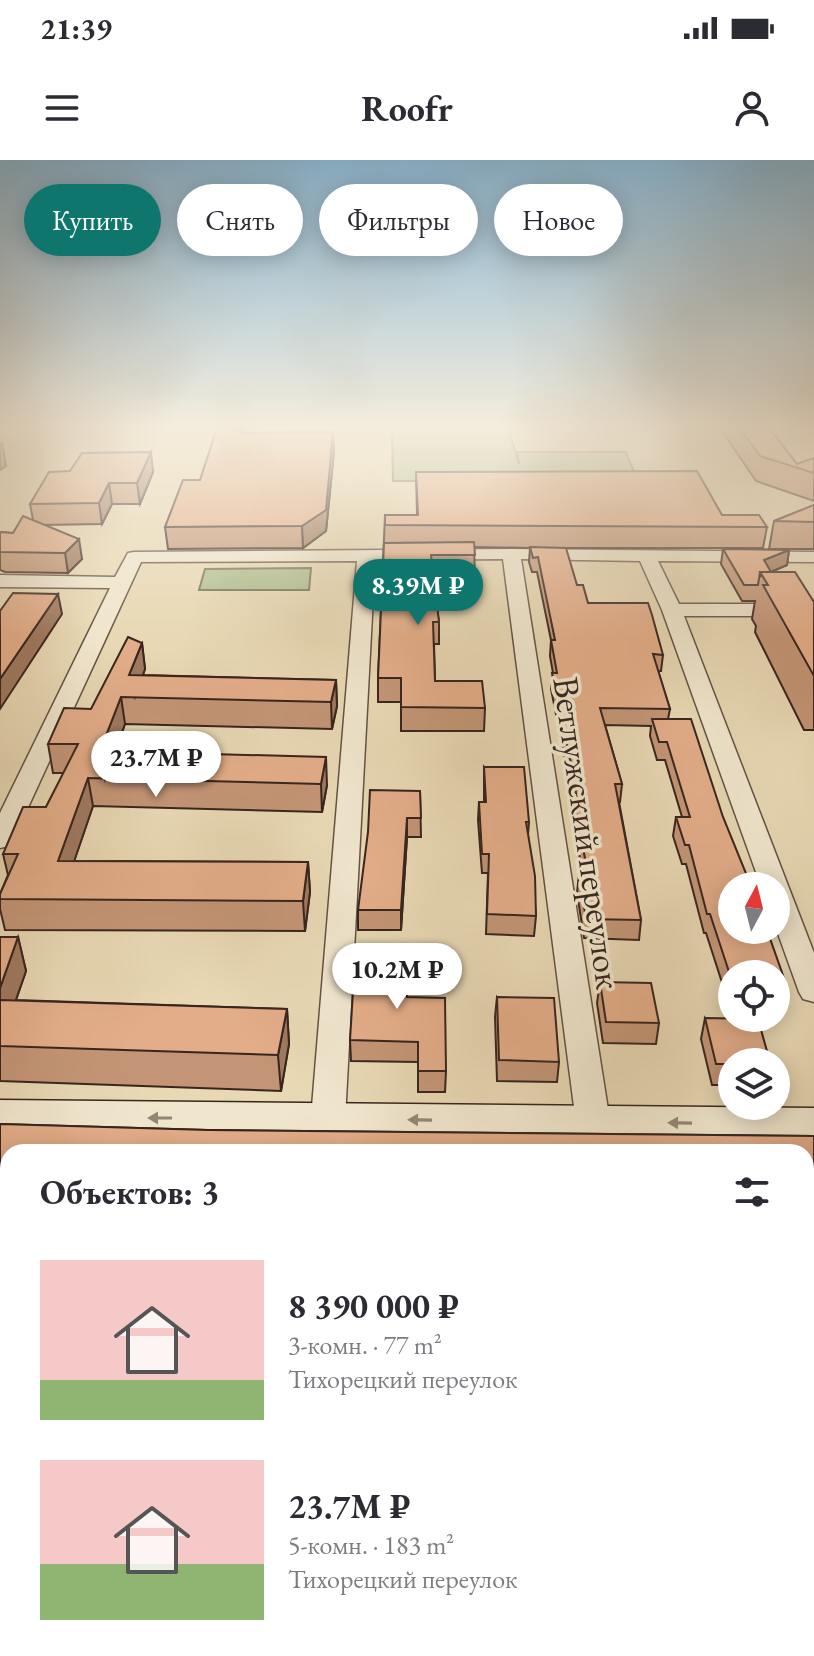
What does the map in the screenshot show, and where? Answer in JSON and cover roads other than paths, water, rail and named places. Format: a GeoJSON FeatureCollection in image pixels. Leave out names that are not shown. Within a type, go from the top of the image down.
{"type":"FeatureCollection","features":[{"type":"Feature","properties":{"kind":"main road"},"geometry":{"type":"LineString","coordinates":[[0,1117],[814,1125]]}},
{"type":"Feature","properties":{"kind":"street"},"geometry":{"type":"LineString","coordinates":[[328,1119],[366,554]]}},
{"type":"Feature","properties":{"kind":"street"},"geometry":{"type":"LineString","coordinates":[[0,840],[134,557],[511,554],[814,557]]}},
{"type":"Feature","properties":{"kind":"street","name":"Ветлужский переулок"},"geometry":{"type":"LineString","coordinates":[[511,554],[593,1122]]}},
{"type":"Feature","properties":{"kind":"street"},"geometry":{"type":"LineString","coordinates":[[647,557],[672,610],[769,872]]}},
{"type":"Feature","properties":{"kind":"street"},"geometry":{"type":"LineString","coordinates":[[0,581],[122,583]]}},
{"type":"Feature","properties":{"kind":"street"},"geometry":{"type":"LineString","coordinates":[[672,610],[814,610]]}},
{"type":"Feature","properties":{"kind":"street"},"geometry":{"type":"LineString","coordinates":[[790,928],[814,992]]}}]}
